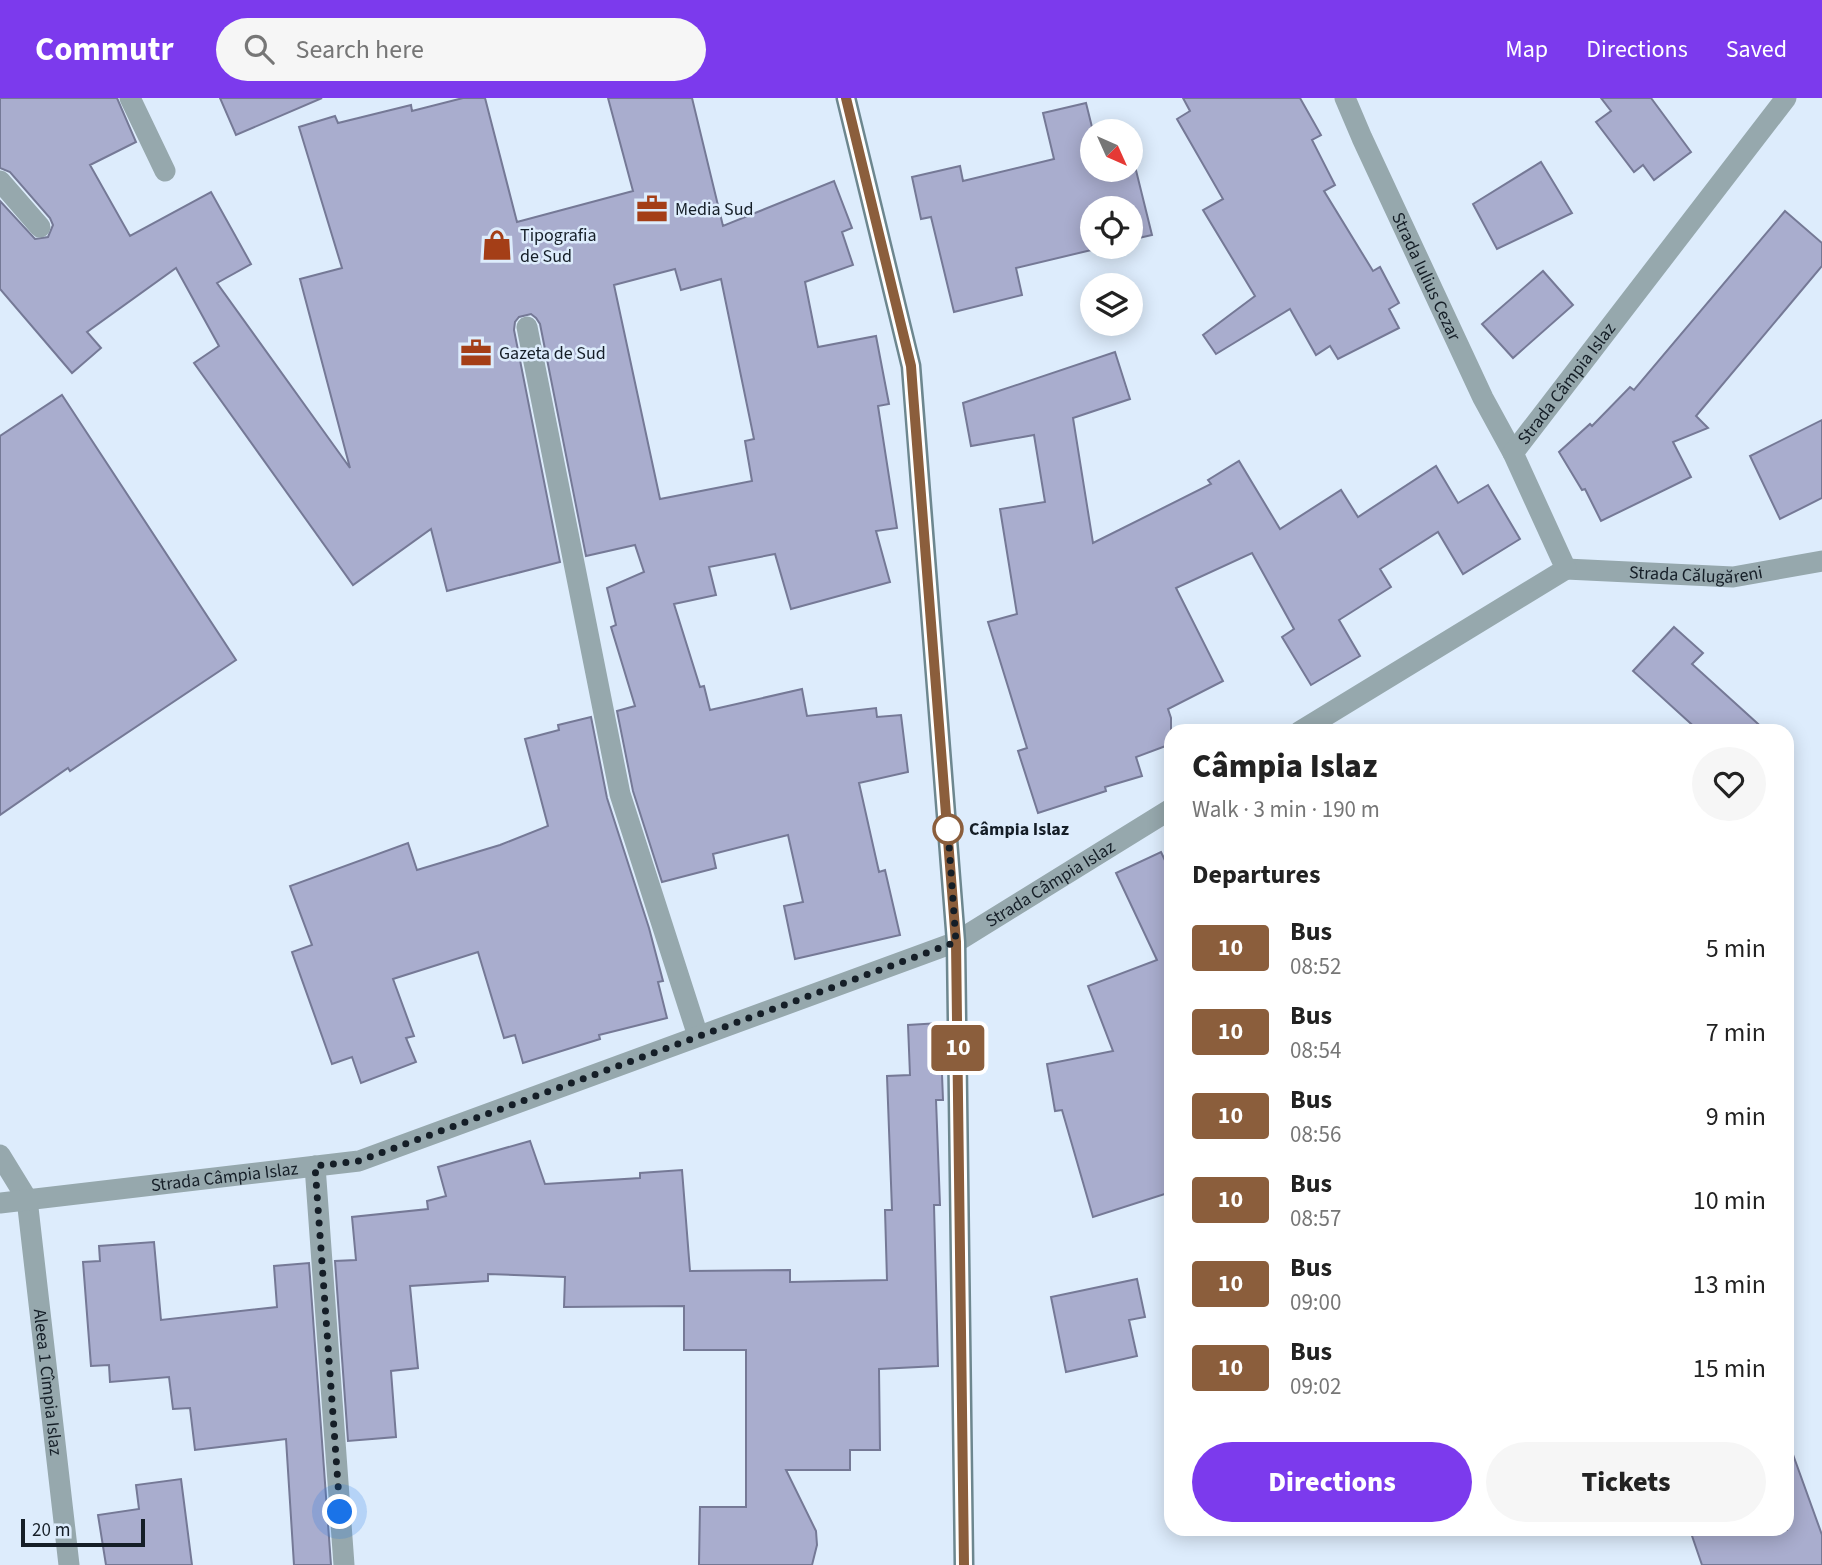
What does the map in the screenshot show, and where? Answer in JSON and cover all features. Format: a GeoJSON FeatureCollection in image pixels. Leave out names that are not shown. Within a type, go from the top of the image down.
{"type":"FeatureCollection","features":[{"type":"Feature","properties":{"kind":"main road"},"geometry":{"type":"LineString","coordinates":[[846,98],[911,366],[956,942],[964,1565]]}},
{"type":"Feature","properties":{"kind":"street"},"geometry":{"type":"LineString","coordinates":[[130,98],[165,171]]}},
{"type":"Feature","properties":{"kind":"street","name":"Strada Iulius Cezar"},"geometry":{"type":"LineString","coordinates":[[1345,98],[1478,386],[1513,453]]}},
{"type":"Feature","properties":{"kind":"street","name":"Strada Câmpia Islaz"},"geometry":{"type":"LineString","coordinates":[[1566,569],[1513,453],[1786,98]]}},
{"type":"Feature","properties":{"kind":"street"},"geometry":{"type":"LineString","coordinates":[[0,181],[40,227]]}},
{"type":"Feature","properties":{"kind":"street"},"geometry":{"type":"LineString","coordinates":[[527,327],[620,794],[698,1036]]}},
{"type":"Feature","properties":{"kind":"street","name":"Strada Călugăreni"},"geometry":{"type":"LineString","coordinates":[[1566,569],[1733,577],[1822,561]]}},
{"type":"Feature","properties":{"kind":"street"},"geometry":{"type":"LineString","coordinates":[[1312,724],[1566,569]]}},
{"type":"Feature","properties":{"kind":"street","name":"Strada Câmpia Islaz"},"geometry":{"type":"LineString","coordinates":[[0,1203],[359,1161],[956,942],[1164,813]]}},
{"type":"Feature","properties":{"kind":"street"},"geometry":{"type":"LineString","coordinates":[[0,1155],[27,1199]]}},
{"type":"Feature","properties":{"kind":"street"},"geometry":{"type":"LineString","coordinates":[[315,1166],[344,1565]]}},
{"type":"Feature","properties":{"kind":"street","name":"Aleea 1 Cîmpia Islaz"},"geometry":{"type":"LineString","coordinates":[[27,1199],[69,1565]]}},
{"type":"Feature","properties":{"kind":"building"},"geometry":{"type":"Polygon","coordinates":[[[0,98],[117,98],[136,142],[90,165],[130,236],[211,192],[251,264],[217,283],[350,468],[300,279],[342,268],[299,127],[335,116],[338,123],[411,105],[412,111],[463,98],[485,98],[517,222],[633,191],[608,98],[692,98],[723,226],[834,181],[852,228],[842,232],[853,265],[805,282],[818,347],[876,336],[889,404],[878,406],[897,528],[876,531],[890,582],[791,609],[775,554],[709,567],[716,595],[674,604],[710,710],[802,689],[807,716],[876,708],[877,717],[901,715],[908,772],[859,783],[879,872],[885,870],[900,935],[795,959],[784,906],[803,902],[788,835],[713,854],[716,868],[662,882],[633,791],[617,711],[635,706],[611,627],[616,625],[607,588],[644,572],[635,545],[586,556],[540,324],[536,318],[531,314],[519,317],[514,330],[560,562],[447,591],[431,529],[353,585],[194,363],[219,346],[176,268],[87,332],[101,348],[72,373],[0,289],[0,201],[35,239],[48,237],[53,225],[10,172],[0,168],[0,98]],[[675,269],[614,285],[660,499],[752,481],[745,441],[754,439],[721,279],[681,290],[675,269]]]}},
{"type":"Feature","properties":{"kind":"building"},"geometry":{"type":"Polygon","coordinates":[[[220,98],[322,98],[236,135],[220,98]]]}},
{"type":"Feature","properties":{"kind":"building"},"geometry":{"type":"Polygon","coordinates":[[[1183,98],[1300,98],[1321,135],[1312,140],[1335,185],[1324,191],[1373,271],[1380,267],[1399,303],[1389,309],[1399,328],[1338,359],[1330,346],[1316,355],[1290,309],[1216,354],[1203,335],[1255,296],[1203,210],[1223,199],[1177,119],[1190,111],[1183,98]]]}},
{"type":"Feature","properties":{"kind":"building"},"geometry":{"type":"Polygon","coordinates":[[[1601,98],[1651,98],[1691,152],[1654,180],[1643,165],[1634,172],[1596,122],[1611,111],[1601,98]]]}},
{"type":"Feature","properties":{"kind":"building"},"geometry":{"type":"Polygon","coordinates":[[[1086,103],[1090,119],[1080,119],[1080,182],[1139,182],[1142,196],[1080,196],[1080,253],[1016,268],[1022,295],[954,312],[931,217],[921,219],[912,177],[960,166],[963,181],[1054,159],[1043,113],[1086,103]]]}},
{"type":"Feature","properties":{"kind":"building"},"geometry":{"type":"Polygon","coordinates":[[[1541,162],[1572,213],[1497,249],[1473,204],[1541,162]]]}},
{"type":"Feature","properties":{"kind":"building"},"geometry":{"type":"Polygon","coordinates":[[[1143,199],[1152,235],[1143,237],[1143,199]]]}},
{"type":"Feature","properties":{"kind":"building"},"geometry":{"type":"Polygon","coordinates":[[[1785,211],[1822,243],[1822,266],[1696,416],[1708,428],[1673,442],[1691,477],[1601,521],[1585,489],[1582,490],[1559,452],[1590,424],[1592,426],[1630,387],[1634,390],[1785,211]]]}},
{"type":"Feature","properties":{"kind":"building"},"geometry":{"type":"Polygon","coordinates":[[[1543,271],[1573,305],[1513,358],[1482,324],[1543,271]]]}},
{"type":"Feature","properties":{"kind":"building"},"geometry":{"type":"Polygon","coordinates":[[[1115,352],[1130,399],[1073,418],[1093,543],[1211,484],[1208,480],[1239,461],[1280,529],[1341,490],[1358,517],[1436,466],[1458,503],[1488,485],[1520,539],[1463,574],[1438,532],[1380,569],[1391,587],[1339,620],[1360,656],[1311,685],[1282,637],[1294,629],[1252,553],[1176,588],[1223,681],[1168,709],[1171,724],[1164,724],[1164,747],[1136,757],[1142,776],[1038,813],[1018,751],[1027,748],[988,622],[1017,614],[1000,509],[1045,502],[1034,435],[971,446],[963,403],[1115,352]]]}},
{"type":"Feature","properties":{"kind":"building"},"geometry":{"type":"Polygon","coordinates":[[[62,395],[236,660],[0,815],[0,436],[62,395]]]}},
{"type":"Feature","properties":{"kind":"building"},"geometry":{"type":"Polygon","coordinates":[[[1822,420],[1822,498],[1780,519],[1750,456],[1822,420]]]}},
{"type":"Feature","properties":{"kind":"building"},"geometry":{"type":"Polygon","coordinates":[[[1674,627],[1703,653],[1692,664],[1758,724],[1691,724],[1633,671],[1674,627]]]}},
{"type":"Feature","properties":{"kind":"building"},"geometry":{"type":"Polygon","coordinates":[[[591,717],[607,798],[649,928],[663,981],[658,982],[667,1018],[599,1035],[600,1039],[523,1063],[515,1035],[504,1038],[478,952],[393,979],[414,1036],[406,1038],[416,1062],[361,1083],[352,1057],[332,1064],[292,952],[312,945],[290,886],[408,843],[417,870],[500,845],[548,826],[525,739],[559,730],[558,725],[591,717]]]}},
{"type":"Feature","properties":{"kind":"building"},"geometry":{"type":"Polygon","coordinates":[[[1161,852],[1164,858],[1164,1194],[1093,1217],[1062,1110],[1055,1111],[1047,1064],[1113,1051],[1088,986],[1157,960],[1116,873],[1161,852]]]}},
{"type":"Feature","properties":{"kind":"building"},"geometry":{"type":"Polygon","coordinates":[[[940,1023],[943,1100],[936,1100],[940,1205],[934,1205],[938,1366],[879,1369],[880,1450],[850,1450],[850,1470],[786,1470],[816,1531],[817,1545],[812,1565],[699,1565],[700,1507],[746,1507],[746,1350],[684,1350],[684,1306],[564,1307],[565,1277],[488,1274],[488,1281],[410,1286],[418,1368],[391,1371],[396,1437],[348,1441],[335,1261],[356,1260],[352,1217],[428,1209],[427,1201],[446,1196],[438,1167],[530,1141],[545,1184],[640,1178],[640,1173],[682,1170],[690,1271],[790,1270],[790,1282],[887,1280],[885,1210],[892,1210],[887,1076],[910,1075],[908,1025],[940,1023]]]}},
{"type":"Feature","properties":{"kind":"building"},"geometry":{"type":"Polygon","coordinates":[[[154,1242],[161,1320],[277,1307],[274,1266],[309,1263],[331,1565],[294,1565],[286,1439],[195,1450],[190,1408],[173,1409],[169,1377],[110,1382],[109,1365],[91,1366],[83,1262],[100,1261],[99,1246],[154,1242]]]}},
{"type":"Feature","properties":{"kind":"building"},"geometry":{"type":"Polygon","coordinates":[[[1137,1279],[1145,1317],[1129,1320],[1137,1356],[1066,1372],[1051,1297],[1137,1279]]]}},
{"type":"Feature","properties":{"kind":"building"},"geometry":{"type":"Polygon","coordinates":[[[1794,1457],[1822,1535],[1822,1565],[1702,1565],[1692,1536],[1794,1536],[1794,1457]]]}},
{"type":"Feature","properties":{"kind":"building"},"geometry":{"type":"Polygon","coordinates":[[[181,1479],[192,1565],[106,1565],[98,1515],[139,1509],[136,1485],[181,1479]]]}},
{"type":"Feature","properties":{"kind":"bus line","name":"10"},"geometry":{"type":"LineString","coordinates":[[846,98],[911,366],[956,942],[964,1565]]}},
{"type":"Feature","properties":{"kind":"place","name":"Media Sud"},"geometry":{"type":"Point","coordinates":[652,209]}},
{"type":"Feature","properties":{"kind":"place","name":"Tipografia de Sud"},"geometry":{"type":"Point","coordinates":[497,245]}},
{"type":"Feature","properties":{"kind":"place","name":"Gazeta de Sud"},"geometry":{"type":"Point","coordinates":[476,353]}},
{"type":"Feature","properties":{"kind":"place","name":"Câmpia Islaz"},"geometry":{"type":"Point","coordinates":[948,829]}},
{"type":"Feature","properties":{"kind":"route"},"geometry":{"type":"LineString","coordinates":[[340,1512],[315,1166],[359,1161],[956,942],[947,817],[948,829]]}}]}
